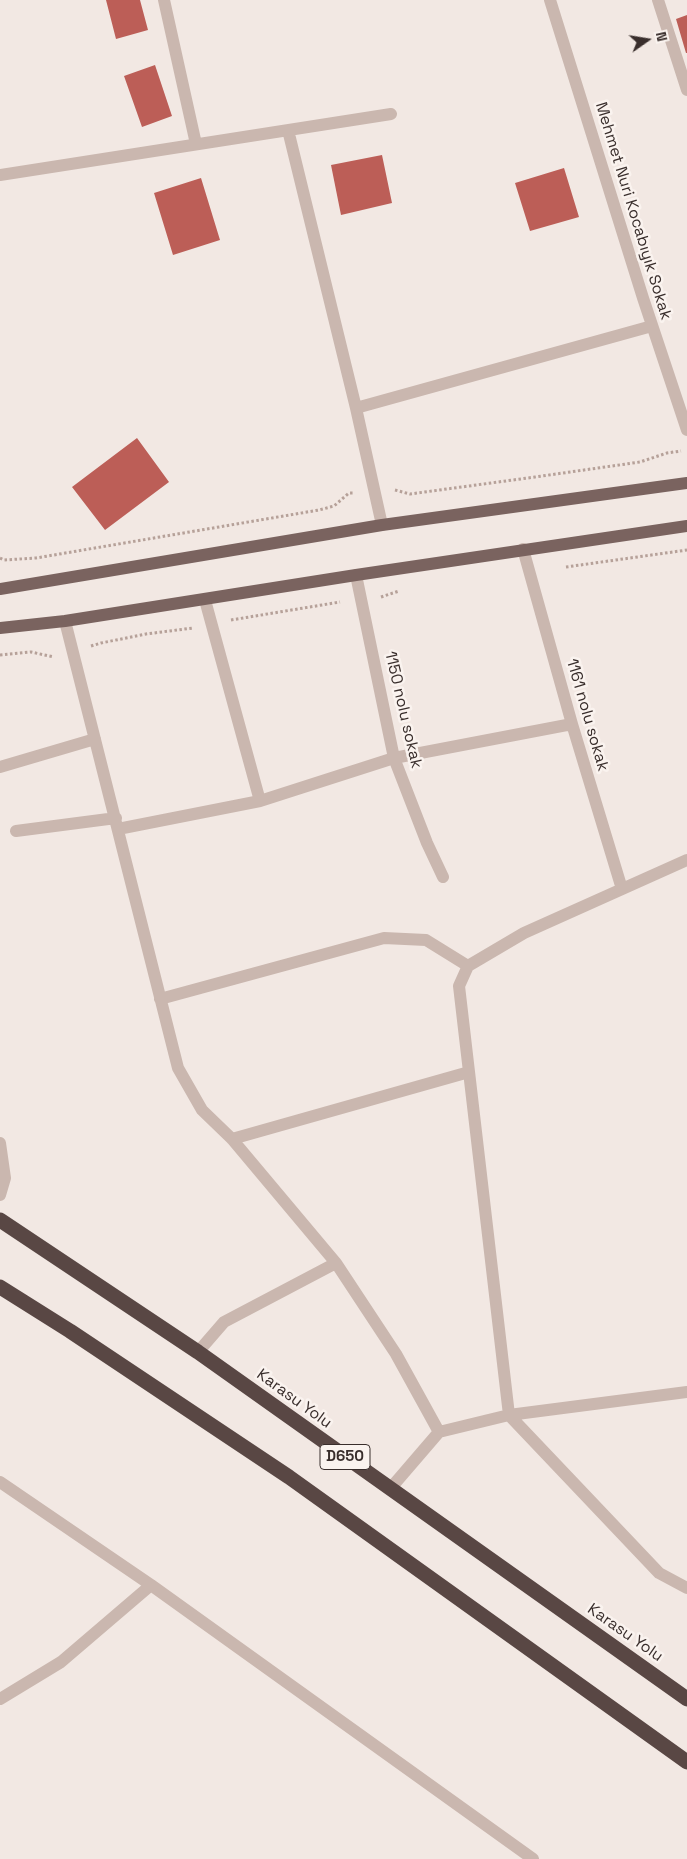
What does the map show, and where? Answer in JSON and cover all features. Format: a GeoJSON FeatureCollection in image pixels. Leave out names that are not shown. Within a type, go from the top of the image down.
{"type":"FeatureCollection","features":[{"type":"Feature","properties":{"kind":"highway","name":"Karasu Yolu"},"geometry":{"type":"LineString","coordinates":[[0,1220],[198,1352],[687,1699]]}},
{"type":"Feature","properties":{"kind":"highway"},"geometry":{"type":"LineString","coordinates":[[0,1287],[70,1331],[289,1477],[687,1762]]}},
{"type":"Feature","properties":{"kind":"main road"},"geometry":{"type":"LineString","coordinates":[[0,588],[382,525],[687,483]]}},
{"type":"Feature","properties":{"kind":"main road"},"geometry":{"type":"LineString","coordinates":[[0,628],[65,621],[356,575],[687,526]]}},
{"type":"Feature","properties":{"kind":"street"},"geometry":{"type":"LineString","coordinates":[[164,0],[196,144]]}},
{"type":"Feature","properties":{"kind":"street","name":"Mehmet Nuri Kocabıyık Sokak"},"geometry":{"type":"LineString","coordinates":[[550,0],[652,326],[682,399],[687,430]]}},
{"type":"Feature","properties":{"kind":"street"},"geometry":{"type":"LineString","coordinates":[[658,0],[687,90]]}},
{"type":"Feature","properties":{"kind":"street"},"geometry":{"type":"LineString","coordinates":[[0,175],[391,114]]}},
{"type":"Feature","properties":{"kind":"street"},"geometry":{"type":"LineString","coordinates":[[288,130],[356,408],[382,525]]}},
{"type":"Feature","properties":{"kind":"street"},"geometry":{"type":"LineString","coordinates":[[356,408],[652,326]]}},
{"type":"Feature","properties":{"kind":"street","name":"1161 nolu sokak"},"geometry":{"type":"LineString","coordinates":[[524,550],[572,724],[622,889]]}},
{"type":"Feature","properties":{"kind":"street","name":"1150 nolu sokak"},"geometry":{"type":"LineString","coordinates":[[356,575],[394,758],[427,843],[443,877]]}},
{"type":"Feature","properties":{"kind":"street"},"geometry":{"type":"LineString","coordinates":[[205,600],[260,801]]}},
{"type":"Feature","properties":{"kind":"street"},"geometry":{"type":"LineString","coordinates":[[65,621],[178,1068],[202,1110],[232,1139],[336,1263],[396,1354],[439,1432]]}},
{"type":"Feature","properties":{"kind":"street"},"geometry":{"type":"LineString","coordinates":[[16,831],[117,824],[260,801],[394,758],[572,724]]}},
{"type":"Feature","properties":{"kind":"street"},"geometry":{"type":"LineString","coordinates":[[0,766],[95,739]]}},
{"type":"Feature","properties":{"kind":"street"},"geometry":{"type":"LineString","coordinates":[[687,860],[524,933],[468,966],[460,986],[509,1415],[659,1573],[687,1588]]}},
{"type":"Feature","properties":{"kind":"street"},"geometry":{"type":"LineString","coordinates":[[160,998],[384,938],[426,940],[468,966]]}},
{"type":"Feature","properties":{"kind":"street"},"geometry":{"type":"LineString","coordinates":[[232,1139],[470,1072]]}},
{"type":"Feature","properties":{"kind":"street"},"geometry":{"type":"LineString","coordinates":[[0,1143],[5,1178],[0,1195]]}},
{"type":"Feature","properties":{"kind":"street"},"geometry":{"type":"LineString","coordinates":[[198,1352],[224,1322],[336,1263]]}},
{"type":"Feature","properties":{"kind":"street"},"geometry":{"type":"LineString","coordinates":[[390,1489],[439,1432],[509,1415],[687,1392]]}},
{"type":"Feature","properties":{"kind":"street"},"geometry":{"type":"LineString","coordinates":[[0,1482],[151,1584],[533,1859]]}},
{"type":"Feature","properties":{"kind":"street"},"geometry":{"type":"LineString","coordinates":[[0,1699],[61,1662],[151,1584]]}},
{"type":"Feature","properties":{"kind":"path"},"geometry":{"type":"LineString","coordinates":[[394,490],[410,494],[506,481],[640,462],[667,453],[687,450]]}},
{"type":"Feature","properties":{"kind":"path"},"geometry":{"type":"LineString","coordinates":[[0,558],[4,560],[36,558],[318,510],[334,506],[350,493]]}},
{"type":"Feature","properties":{"kind":"path"},"geometry":{"type":"LineString","coordinates":[[557,568],[687,550]]}},
{"type":"Feature","properties":{"kind":"path"},"geometry":{"type":"LineString","coordinates":[[224,621],[342,602]]}},
{"type":"Feature","properties":{"kind":"path"},"geometry":{"type":"LineString","coordinates":[[84,649],[100,643],[136,636],[194,628]]}},
{"type":"Feature","properties":{"kind":"path"},"geometry":{"type":"LineString","coordinates":[[0,655],[31,652],[53,657]]}},
{"type":"Feature","properties":{"kind":"building"},"geometry":{"type":"Polygon","coordinates":[[[106,0],[140,0],[148,30],[116,39],[106,0]]]}},
{"type":"Feature","properties":{"kind":"building"},"geometry":{"type":"Polygon","coordinates":[[[687,15],[687,53],[686,53],[676,19],[687,15]]]}},
{"type":"Feature","properties":{"kind":"building"},"geometry":{"type":"Polygon","coordinates":[[[155,65],[172,116],[142,127],[124,76],[155,65]]]}},
{"type":"Feature","properties":{"kind":"building"},"geometry":{"type":"Polygon","coordinates":[[[382,155],[392,203],[341,215],[331,165],[382,155]]]}},
{"type":"Feature","properties":{"kind":"building"},"geometry":{"type":"Polygon","coordinates":[[[564,168],[579,217],[530,231],[515,183],[564,168]]]}},
{"type":"Feature","properties":{"kind":"building"},"geometry":{"type":"Polygon","coordinates":[[[201,178],[220,240],[173,255],[154,193],[201,178]]]}},
{"type":"Feature","properties":{"kind":"building"},"geometry":{"type":"Polygon","coordinates":[[[137,438],[169,482],[105,530],[72,487],[137,438]]]}}]}
